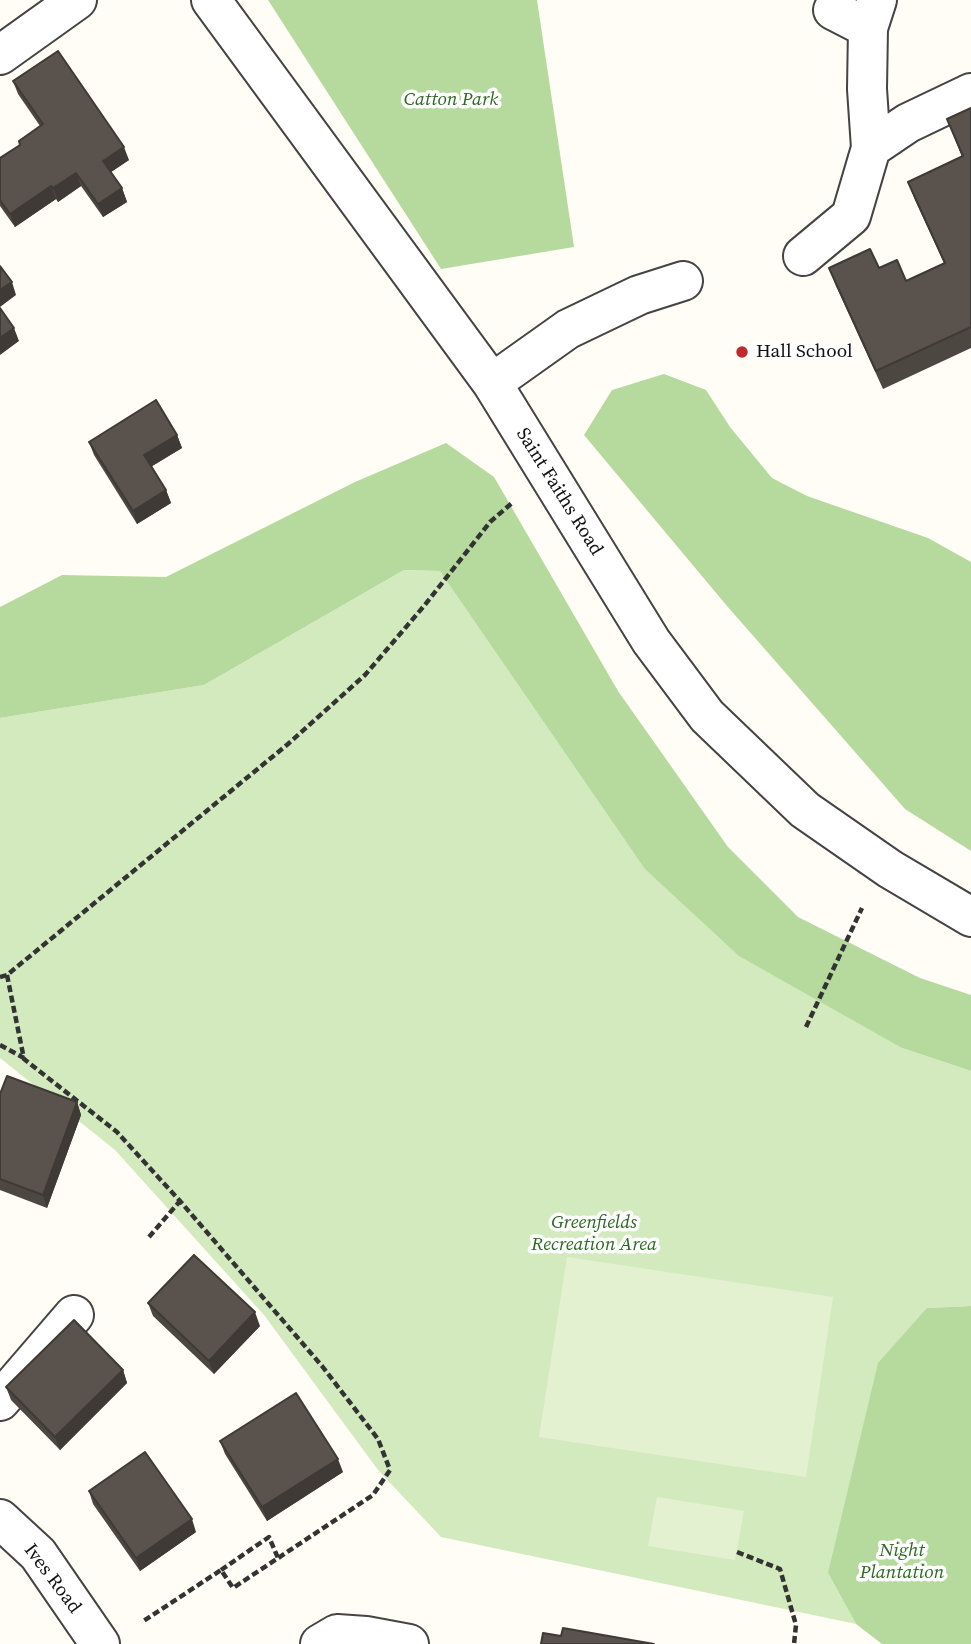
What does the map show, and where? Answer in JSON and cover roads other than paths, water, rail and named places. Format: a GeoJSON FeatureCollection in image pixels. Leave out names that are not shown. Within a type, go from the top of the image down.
{"type":"FeatureCollection","features":[{"type":"Feature","properties":{"kind":"street"},"geometry":{"type":"LineString","coordinates":[[0,55],[77,0]]}},
{"type":"Feature","properties":{"kind":"street","name":"Saint Faiths Road"},"geometry":{"type":"LineString","coordinates":[[211,0],[492,383],[651,641],[707,716],[805,810],[883,864],[971,917]]}},
{"type":"Feature","properties":{"kind":"street"},"geometry":{"type":"LineString","coordinates":[[803,256],[851,216],[871,148],[867,89],[873,14],[833,10]]}},
{"type":"Feature","properties":{"kind":"street"},"geometry":{"type":"LineString","coordinates":[[871,148],[908,123],[971,93]]}},
{"type":"Feature","properties":{"kind":"street"},"geometry":{"type":"LineString","coordinates":[[492,383],[568,329],[639,295],[683,281]]}},
{"type":"Feature","properties":{"kind":"street"},"geometry":{"type":"LineString","coordinates":[[0,1401],[74,1315]]}},
{"type":"Feature","properties":{"kind":"street","name":"Ives Road"},"geometry":{"type":"LineString","coordinates":[[0,1519],[38,1554],[116,1637]]}},
{"type":"Feature","properties":{"kind":"street"},"geometry":{"type":"LineString","coordinates":[[320,1644],[337,1634],[408,1644]]}},
{"type":"Feature","properties":{"kind":"place","name":"Hall School"},"geometry":{"type":"Point","coordinates":[742,352]}},
{"type":"Feature","properties":{"kind":"park label","name":"Catton Park"},"geometry":{"type":"Point","coordinates":[451,100]}},
{"type":"Feature","properties":{"kind":"park label","name":"Greenfields Recreation Area"},"geometry":{"type":"Point","coordinates":[594,1234]}},
{"type":"Feature","properties":{"kind":"park label","name":"Night Plantation"},"geometry":{"type":"Point","coordinates":[902,1562]}}]}
